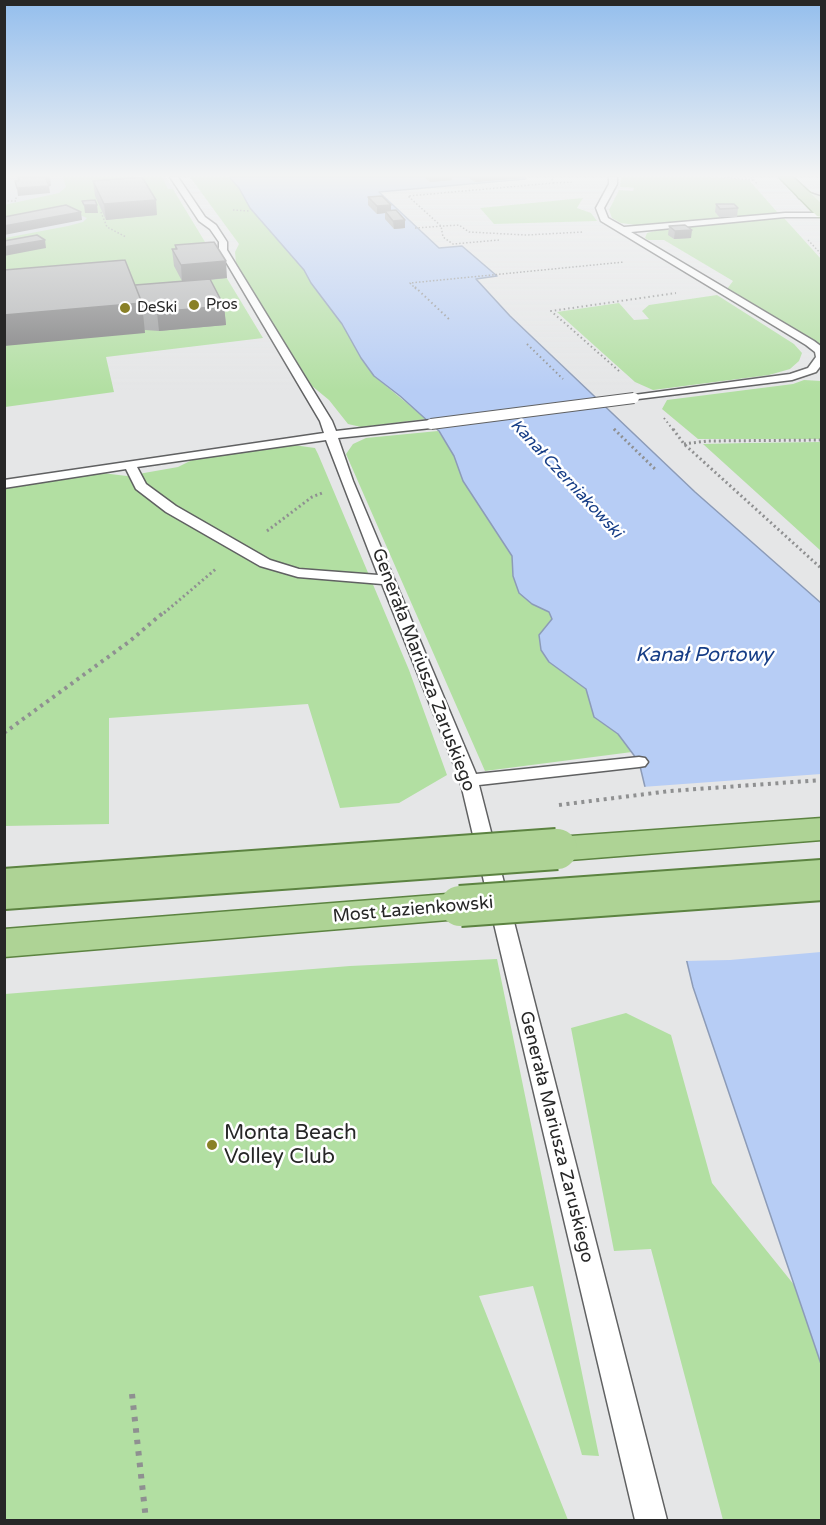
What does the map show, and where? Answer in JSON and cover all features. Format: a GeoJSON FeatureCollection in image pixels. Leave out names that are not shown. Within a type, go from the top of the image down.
{"type":"FeatureCollection","features":[{"type":"Feature","properties":{"kind":"main road"},"geometry":{"type":"LineString","coordinates":[[4,889],[822,829]]}},
{"type":"Feature","properties":{"kind":"main road","name":"Most Łazienkowski"},"geometry":{"type":"LineString","coordinates":[[4,943],[471,905],[822,880]]}},
{"type":"Feature","properties":{"kind":"lane","name":"Generała Mariusza Zaruskiego"},"geometry":{"type":"LineString","coordinates":[[223,248],[326,421],[347,482],[469,780],[651,1521]]}},
{"type":"Feature","properties":{"kind":"lane"},"geometry":{"type":"LineString","coordinates":[[4,484],[330,435],[792,377],[812,370],[819,363],[820,351],[810,343],[653,248]]}},
{"type":"Feature","properties":{"kind":"lane"},"geometry":{"type":"LineString","coordinates":[[130,465],[141,486],[171,509],[265,563],[298,573],[389,580]]}},
{"type":"Feature","properties":{"kind":"lane"},"geometry":{"type":"LineString","coordinates":[[469,780],[639,762]]}},
{"type":"Feature","properties":{"kind":"path"},"geometry":{"type":"LineString","coordinates":[[450,320],[410,283],[669,258]]}},
{"type":"Feature","properties":{"kind":"path"},"geometry":{"type":"LineString","coordinates":[[626,378],[551,311],[717,288]]}},
{"type":"Feature","properties":{"kind":"path"},"geometry":{"type":"LineString","coordinates":[[658,411],[684,444],[822,569]]}},
{"type":"Feature","properties":{"kind":"path"},"geometry":{"type":"LineString","coordinates":[[684,444],[707,441],[822,440]]}},
{"type":"Feature","properties":{"kind":"path"},"geometry":{"type":"LineString","coordinates":[[4,733],[130,641],[196,584],[312,497],[347,482]]}},
{"type":"Feature","properties":{"kind":"path"},"geometry":{"type":"LineString","coordinates":[[132,1394],[146,1521]]}},
{"type":"Feature","properties":{"kind":"green space","name":"DeSki"},"geometry":{"type":"Polygon","coordinates":[[[5,248],[209,248],[263,338],[106,357],[114,392],[5,407],[5,248]]]}},
{"type":"Feature","properties":{"kind":"green space"},"geometry":{"type":"Polygon","coordinates":[[[237,248],[285,248],[304,270],[342,324],[374,376],[426,419],[361,427],[348,424],[329,400],[312,386],[236,264],[237,248]]]}},
{"type":"Feature","properties":{"kind":"green space"},"geometry":{"type":"Polygon","coordinates":[[[678,248],[811,248],[821,259],[821,346],[727,289],[733,281],[678,248]]]}},
{"type":"Feature","properties":{"kind":"green space"},"geometry":{"type":"Polygon","coordinates":[[[717,295],[794,344],[802,353],[799,361],[790,369],[769,375],[653,390],[635,382],[557,312],[619,303],[634,320],[649,319],[642,311],[649,305],[717,295]]]}},
{"type":"Feature","properties":{"kind":"green space"},"geometry":{"type":"Polygon","coordinates":[[[804,380],[821,381],[821,439],[698,439],[662,409],[667,400],[793,384],[804,380]]]}},
{"type":"Feature","properties":{"kind":"green space"},"geometry":{"type":"Polygon","coordinates":[[[438,431],[455,456],[463,481],[512,556],[513,576],[532,604],[549,612],[552,619],[539,635],[541,650],[549,662],[586,689],[594,717],[618,734],[632,752],[485,771],[346,454],[353,444],[366,438],[438,431]]]}},
{"type":"Feature","properties":{"kind":"green space"},"geometry":{"type":"Polygon","coordinates":[[[821,442],[821,551],[703,444],[746,443],[821,442]]]}},
{"type":"Feature","properties":{"kind":"green space"},"geometry":{"type":"Polygon","coordinates":[[[286,444],[315,448],[318,454],[409,670],[447,775],[399,803],[340,808],[308,704],[109,718],[109,824],[5,826],[5,488],[102,473],[127,476],[178,467],[194,459],[286,444]]]}},
{"type":"Feature","properties":{"kind":"green space","name":"Monta Beach Volley Club"},"geometry":{"type":"Polygon","coordinates":[[[497,959],[599,1456],[582,1455],[533,1286],[479,1296],[568,1520],[5,1520],[5,994],[350,966],[497,959]]]}},
{"type":"Feature","properties":{"kind":"green space"},"geometry":{"type":"Polygon","coordinates":[[[626,1013],[671,1035],[712,1183],[795,1286],[821,1364],[821,1520],[723,1520],[651,1249],[614,1251],[571,1028],[626,1013]]]}},
{"type":"Feature","properties":{"kind":"water","name":"Kanał Portowy"},"geometry":{"type":"Polygon","coordinates":[[[285,248],[465,248],[497,276],[476,279],[510,316],[695,492],[821,603],[821,1364],[693,987],[639,762],[618,734],[594,717],[586,689],[549,662],[541,650],[539,635],[552,619],[549,612],[532,604],[519,593],[513,576],[512,556],[463,481],[454,456],[439,431],[374,376],[342,324],[304,270],[285,248]]]}},
{"type":"Feature","properties":{"kind":"pier"},"geometry":{"type":"Polygon","coordinates":[[[821,774],[821,952],[730,960],[684,961],[642,787],[821,774]]]}},
{"type":"Feature","properties":{"kind":"building"},"geometry":{"type":"Polygon","coordinates":[[[218,248],[226,261],[181,265],[172,249],[218,248]]]}},
{"type":"Feature","properties":{"kind":"building"},"geometry":{"type":"Polygon","coordinates":[[[125,260],[142,303],[4,315],[4,270],[125,260]]]}},
{"type":"Feature","properties":{"kind":"building"},"geometry":{"type":"Polygon","coordinates":[[[210,279],[224,306],[143,312],[135,285],[210,279]]]}},
{"type":"Feature","properties":{"kind":"place","name":"Pros"},"geometry":{"type":"Point","coordinates":[194,305]}},
{"type":"Feature","properties":{"kind":"place","name":"DeSki"},"geometry":{"type":"Point","coordinates":[125,308]}},
{"type":"Feature","properties":{"kind":"place","name":"Monta Beach Volley Club"},"geometry":{"type":"Point","coordinates":[212,1145]}},
{"type":"Feature","properties":{"kind":"water label","name":"Kanał Czerniakowski"},"geometry":{"type":"Point","coordinates":[566,479]}}]}
